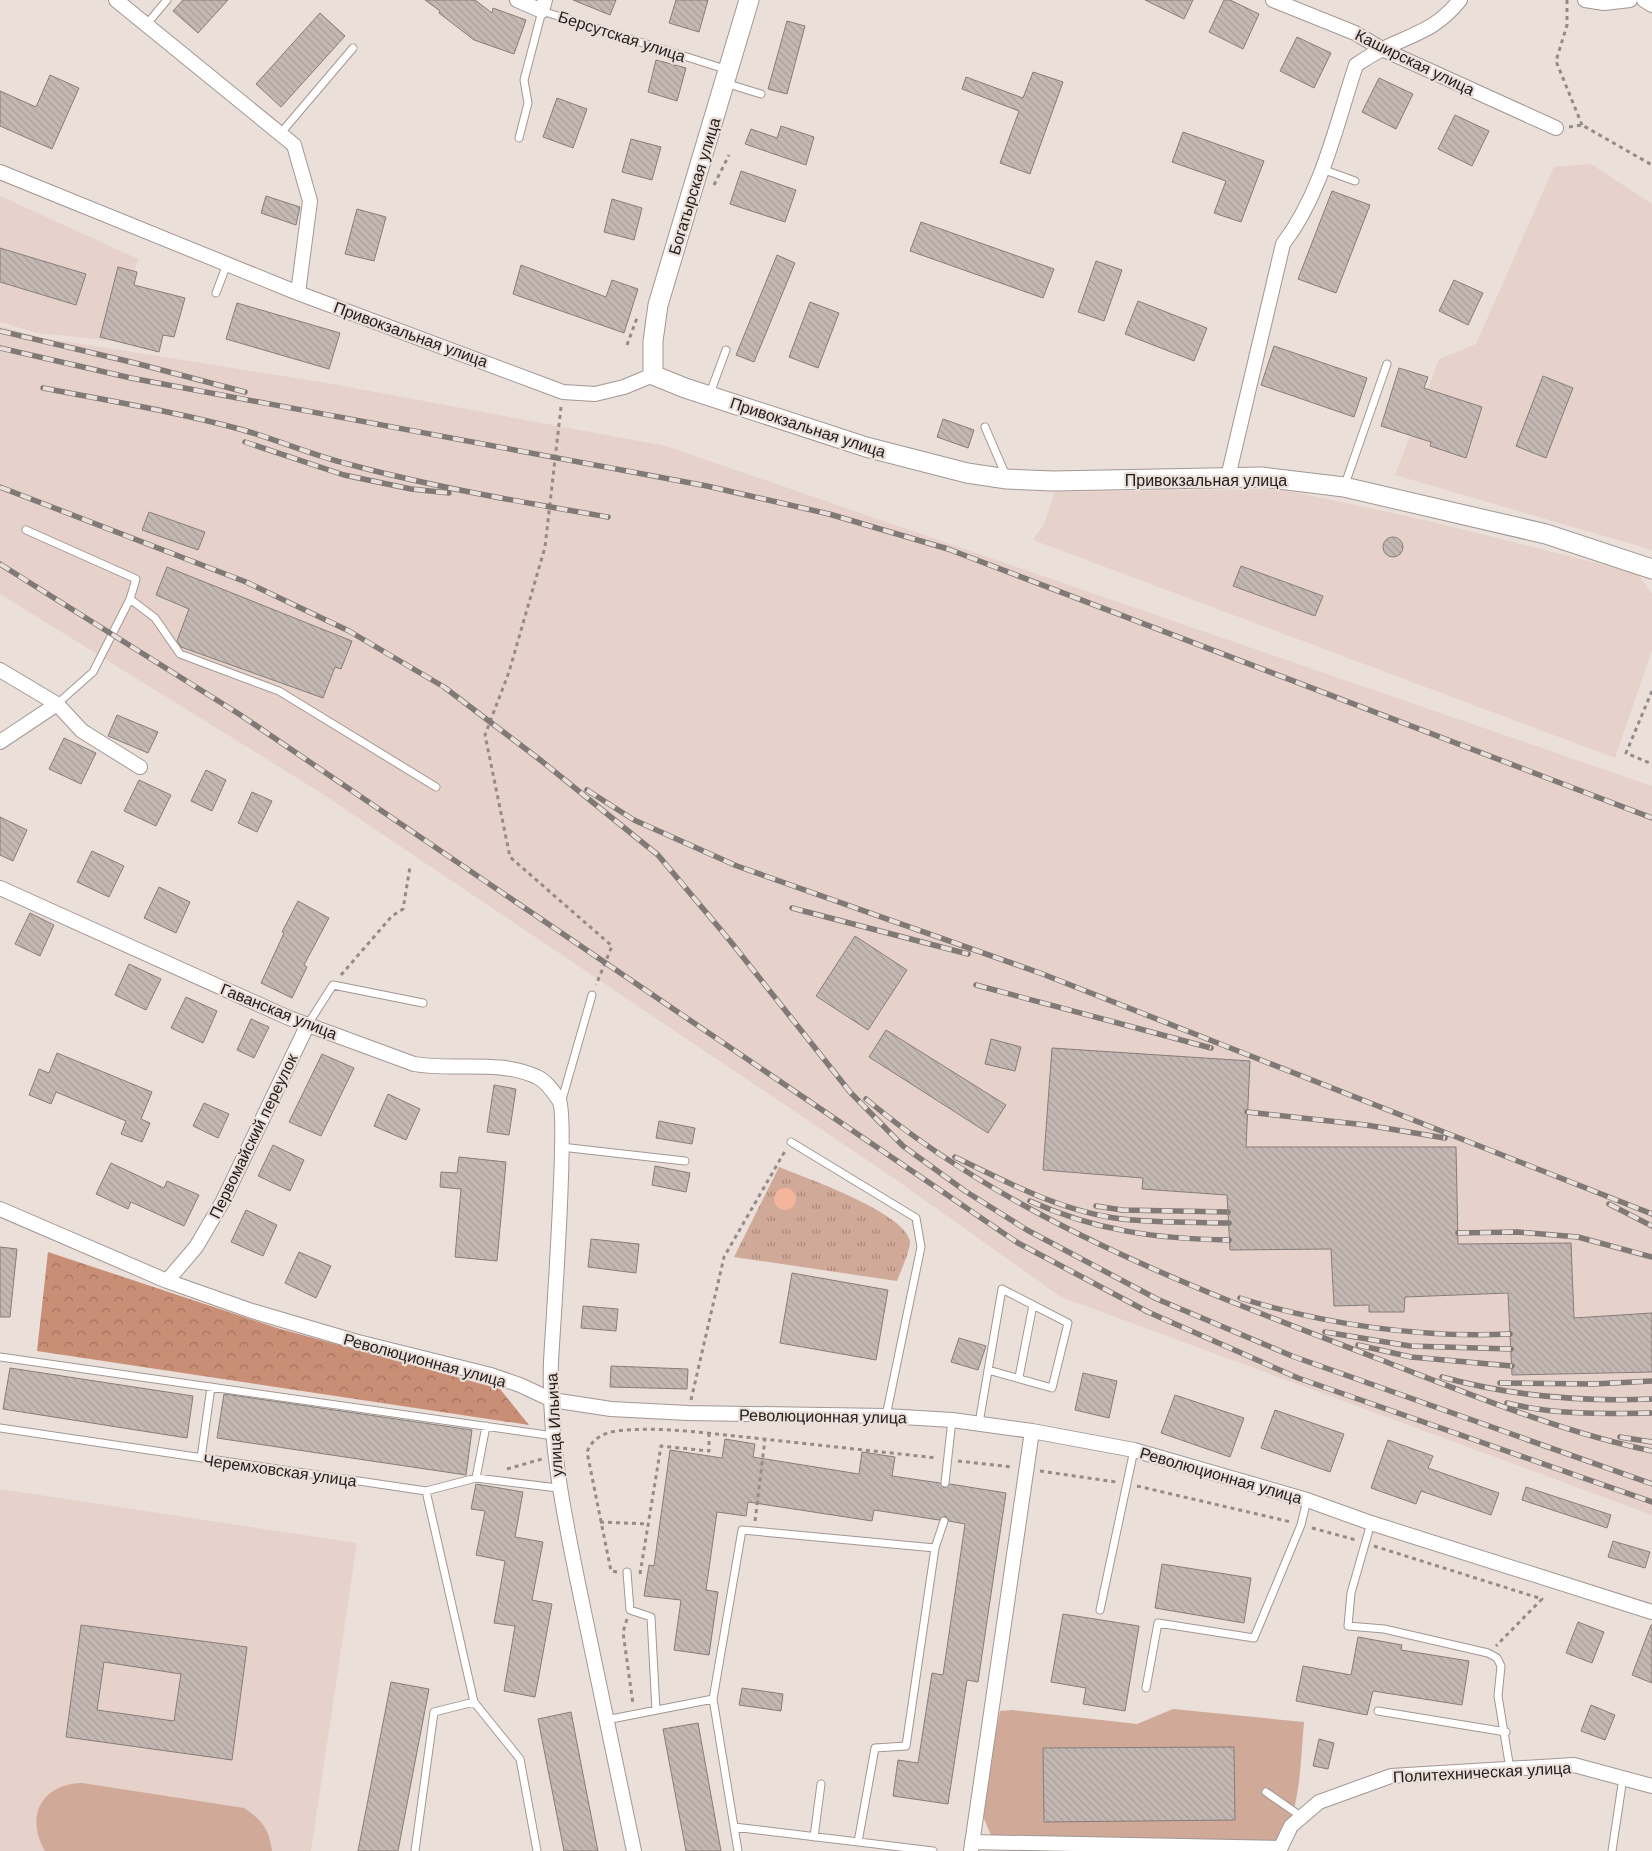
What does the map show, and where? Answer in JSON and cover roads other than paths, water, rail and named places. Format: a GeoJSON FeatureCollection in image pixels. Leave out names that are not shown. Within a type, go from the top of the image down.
{"type":"FeatureCollection","features":[{"type":"Feature","properties":{"kind":"main road","name":"Богатырская улица"},"geometry":{"type":"LineString","coordinates":[[653,375],[653,341],[658,306],[749,0]]}},
{"type":"Feature","properties":{"kind":"main road","name":"Привокзальная улица"},"geometry":{"type":"LineString","coordinates":[[653,375],[709,396],[866,447],[967,473],[1007,479],[1053,481],[1262,477],[1344,488],[1546,534],[1652,569]]}},
{"type":"Feature","properties":{"kind":"street"},"geometry":{"type":"LineString","coordinates":[[116,0],[294,145],[310,201],[298,293]]}},
{"type":"Feature","properties":{"kind":"street","name":"Берсутская улица"},"geometry":{"type":"LineString","coordinates":[[517,0],[543,5]]}},
{"type":"Feature","properties":{"kind":"street","name":"Каширская улица"},"geometry":{"type":"LineString","coordinates":[[1273,0],[1355,33],[1382,49],[1556,128]]}},
{"type":"Feature","properties":{"kind":"street"},"geometry":{"type":"LineString","coordinates":[[1228,477],[1283,244],[1297,226],[1322,169],[1356,64],[1382,49],[1425,31],[1450,12],[1460,0]]}},
{"type":"Feature","properties":{"kind":"street"},"geometry":{"type":"LineString","coordinates":[[1585,0],[1604,3],[1630,0]]}},
{"type":"Feature","properties":{"kind":"street"},"geometry":{"type":"LineString","coordinates":[[1644,0],[1652,6]]}},
{"type":"Feature","properties":{"kind":"street","name":"Привокзальная улица"},"geometry":{"type":"LineString","coordinates":[[0,172],[298,293],[563,392],[595,394],[624,387],[653,375]]}},
{"type":"Feature","properties":{"kind":"street"},"geometry":{"type":"LineString","coordinates":[[0,670],[58,704],[82,731],[140,767]]}},
{"type":"Feature","properties":{"kind":"street"},"geometry":{"type":"LineString","coordinates":[[0,742],[58,704]]}},
{"type":"Feature","properties":{"kind":"street","name":"Гаванская улица"},"geometry":{"type":"LineString","coordinates":[[0,888],[289,1018],[414,1064],[430,1067],[500,1068],[523,1072],[538,1077],[547,1083],[561,1103]]}},
{"type":"Feature","properties":{"kind":"street","name":"Первомайский переулок"},"geometry":{"type":"LineString","coordinates":[[167,1281],[196,1247],[223,1201],[308,1024]]}},
{"type":"Feature","properties":{"kind":"street","name":"улица Ильича"},"geometry":{"type":"LineString","coordinates":[[561,1103],[561,1147],[551,1365],[554,1436],[553,1488],[634,1851]]}},
{"type":"Feature","properties":{"kind":"street","name":"Революционная улица"},"geometry":{"type":"LineString","coordinates":[[0,1209],[167,1281],[252,1311],[354,1341],[491,1375],[520,1385],[552,1400],[611,1409],[688,1413],[886,1416],[952,1420],[1032,1431],[1134,1450],[1307,1500],[1371,1523],[1652,1612]]}},
{"type":"Feature","properties":{"kind":"street"},"geometry":{"type":"LineString","coordinates":[[1032,1431],[971,1847],[1279,1850]]}},
{"type":"Feature","properties":{"kind":"street","name":"Политехническая улица"},"geometry":{"type":"LineString","coordinates":[[1279,1850],[1291,1826],[1319,1802],[1391,1776],[1574,1765],[1652,1786]]}},
{"type":"Feature","properties":{"kind":"lane"},"geometry":{"type":"LineString","coordinates":[[146,25],[167,0]]}},
{"type":"Feature","properties":{"kind":"lane"},"geometry":{"type":"LineString","coordinates":[[519,138],[528,103],[524,80],[543,5]]}},
{"type":"Feature","properties":{"kind":"lane","name":"Берсутская улица"},"geometry":{"type":"LineString","coordinates":[[543,5],[727,76],[761,94]]}},
{"type":"Feature","properties":{"kind":"lane"},"geometry":{"type":"LineString","coordinates":[[280,134],[353,48]]}},
{"type":"Feature","properties":{"kind":"lane"},"geometry":{"type":"LineString","coordinates":[[1322,169],[1356,182]]}},
{"type":"Feature","properties":{"kind":"lane"},"geometry":{"type":"LineString","coordinates":[[216,293],[227,264]]}},
{"type":"Feature","properties":{"kind":"lane"},"geometry":{"type":"LineString","coordinates":[[709,396],[726,350]]}},
{"type":"Feature","properties":{"kind":"lane"},"geometry":{"type":"LineString","coordinates":[[1344,488],[1387,364]]}},
{"type":"Feature","properties":{"kind":"lane"},"geometry":{"type":"LineString","coordinates":[[984,427],[1007,479]]}},
{"type":"Feature","properties":{"kind":"lane"},"geometry":{"type":"LineString","coordinates":[[26,530],[136,579],[130,599],[93,672],[58,704]]}},
{"type":"Feature","properties":{"kind":"lane"},"geometry":{"type":"LineString","coordinates":[[130,599],[155,618],[180,654],[279,692],[436,787]]}},
{"type":"Feature","properties":{"kind":"lane","name":"Первомайский переулок"},"geometry":{"type":"LineString","coordinates":[[308,1024],[333,985],[423,1003]]}},
{"type":"Feature","properties":{"kind":"lane","name":"улица Ильича"},"geometry":{"type":"LineString","coordinates":[[561,1103],[592,995]]}},
{"type":"Feature","properties":{"kind":"lane"},"geometry":{"type":"LineString","coordinates":[[790,1142],[916,1218],[921,1246],[886,1416]]}},
{"type":"Feature","properties":{"kind":"lane"},"geometry":{"type":"LineString","coordinates":[[561,1147],[685,1161]]}},
{"type":"Feature","properties":{"kind":"lane"},"geometry":{"type":"LineString","coordinates":[[979,1423],[988,1370],[1002,1289],[1068,1323],[1052,1388],[1019,1377],[988,1370]]}},
{"type":"Feature","properties":{"kind":"lane"},"geometry":{"type":"LineString","coordinates":[[1019,1377],[1033,1305]]}},
{"type":"Feature","properties":{"kind":"lane"},"geometry":{"type":"LineString","coordinates":[[0,1357],[554,1436]]}},
{"type":"Feature","properties":{"kind":"lane"},"geometry":{"type":"LineString","coordinates":[[200,1458],[211,1387]]}},
{"type":"Feature","properties":{"kind":"lane"},"geometry":{"type":"LineString","coordinates":[[945,1483],[952,1420]]}},
{"type":"Feature","properties":{"kind":"lane"},"geometry":{"type":"LineString","coordinates":[[476,1478],[486,1426]]}},
{"type":"Feature","properties":{"kind":"lane","name":"Черемховская улица"},"geometry":{"type":"LineString","coordinates":[[0,1428],[426,1491],[476,1478],[553,1488]]}},
{"type":"Feature","properties":{"kind":"lane"},"geometry":{"type":"LineString","coordinates":[[1100,1610],[1134,1450]]}},
{"type":"Feature","properties":{"kind":"lane"},"geometry":{"type":"LineString","coordinates":[[426,1491],[474,1702],[520,1759],[537,1851]]}},
{"type":"Feature","properties":{"kind":"lane"},"geometry":{"type":"LineString","coordinates":[[1146,1688],[1158,1623],[1254,1638],[1301,1525],[1307,1500]]}},
{"type":"Feature","properties":{"kind":"lane"},"geometry":{"type":"LineString","coordinates":[[858,1842],[875,1748],[906,1746],[935,1548],[944,1520]]}},
{"type":"Feature","properties":{"kind":"lane"},"geometry":{"type":"LineString","coordinates":[[1371,1523],[1351,1593],[1348,1626],[1384,1629],[1488,1653],[1497,1658],[1501,1666],[1498,1696],[1506,1732],[1510,1769]]}},
{"type":"Feature","properties":{"kind":"lane"},"geometry":{"type":"LineString","coordinates":[[738,1851],[713,1699],[742,1530],[935,1548]]}},
{"type":"Feature","properties":{"kind":"lane"},"geometry":{"type":"LineString","coordinates":[[627,1572],[630,1610],[652,1617],[656,1710]]}},
{"type":"Feature","properties":{"kind":"lane"},"geometry":{"type":"LineString","coordinates":[[606,1720],[713,1699]]}},
{"type":"Feature","properties":{"kind":"lane"},"geometry":{"type":"LineString","coordinates":[[414,1851],[434,1712],[474,1702]]}},
{"type":"Feature","properties":{"kind":"lane"},"geometry":{"type":"LineString","coordinates":[[1378,1711],[1506,1732]]}},
{"type":"Feature","properties":{"kind":"lane"},"geometry":{"type":"LineString","coordinates":[[1612,1851],[1623,1778]]}},
{"type":"Feature","properties":{"kind":"lane"},"geometry":{"type":"LineString","coordinates":[[814,1837],[821,1784]]}},
{"type":"Feature","properties":{"kind":"lane"},"geometry":{"type":"LineString","coordinates":[[1266,1792],[1302,1816]]}},
{"type":"Feature","properties":{"kind":"lane"},"geometry":{"type":"LineString","coordinates":[[734,1827],[858,1842],[891,1849],[933,1851]]}},
{"type":"Feature","properties":{"kind":"railway"},"geometry":{"type":"LineString","coordinates":[[0,331],[135,363],[245,392]]}},
{"type":"Feature","properties":{"kind":"railway"},"geometry":{"type":"LineString","coordinates":[[0,348],[131,378],[707,486],[829,514],[948,549],[1652,818]]}},
{"type":"Feature","properties":{"kind":"railway"},"geometry":{"type":"LineString","coordinates":[[43,388],[143,407],[218,424],[256,434],[335,460],[412,480],[608,517]]}},
{"type":"Feature","properties":{"kind":"railway"},"geometry":{"type":"LineString","coordinates":[[245,442],[344,475],[411,489],[449,493]]}},
{"type":"Feature","properties":{"kind":"railway"},"geometry":{"type":"LineString","coordinates":[[0,487],[246,582],[349,631],[444,687],[539,759],[658,855],[731,942],[850,1092],[903,1146],[965,1191],[1027,1230],[1157,1299],[1292,1356],[1652,1484]]}},
{"type":"Feature","properties":{"kind":"railway"},"geometry":{"type":"LineString","coordinates":[[0,564],[239,714],[1018,1243],[1148,1312],[1298,1378],[1652,1502]]}},
{"type":"Feature","properties":{"kind":"railway"},"geometry":{"type":"LineString","coordinates":[[587,790],[634,820],[737,866],[1040,973],[1652,1214]]}},
{"type":"Feature","properties":{"kind":"railway"},"geometry":{"type":"LineString","coordinates":[[792,908],[968,954]]}},
{"type":"Feature","properties":{"kind":"railway"},"geometry":{"type":"LineString","coordinates":[[976,985],[1211,1048]]}},
{"type":"Feature","properties":{"kind":"railway"},"geometry":{"type":"LineString","coordinates":[[866,1099],[923,1143],[983,1182],[1045,1217],[1176,1279],[1478,1398],[1582,1433],[1652,1451]]}},
{"type":"Feature","properties":{"kind":"railway"},"geometry":{"type":"LineString","coordinates":[[1247,1112],[1366,1125],[1445,1138]]}},
{"type":"Feature","properties":{"kind":"railway"},"geometry":{"type":"LineString","coordinates":[[955,1157],[1036,1195],[1078,1210],[1122,1219],[1229,1223]]}},
{"type":"Feature","properties":{"kind":"railway"},"geometry":{"type":"LineString","coordinates":[[1030,1201],[1079,1220],[1128,1231],[1177,1238],[1229,1240]]}},
{"type":"Feature","properties":{"kind":"railway"},"geometry":{"type":"LineString","coordinates":[[1609,1204],[1652,1226]]}},
{"type":"Feature","properties":{"kind":"railway"},"geometry":{"type":"LineString","coordinates":[[1096,1206],[1122,1210],[1228,1212]]}},
{"type":"Feature","properties":{"kind":"railway"},"geometry":{"type":"LineString","coordinates":[[1458,1233],[1517,1232],[1578,1237],[1652,1257]]}},
{"type":"Feature","properties":{"kind":"railway"},"geometry":{"type":"LineString","coordinates":[[1240,1298],[1306,1316],[1374,1328],[1442,1334],[1510,1334]]}},
{"type":"Feature","properties":{"kind":"railway"},"geometry":{"type":"LineString","coordinates":[[1325,1332],[1410,1346],[1511,1349]]}},
{"type":"Feature","properties":{"kind":"railway"},"geometry":{"type":"LineString","coordinates":[[1358,1345],[1411,1357],[1512,1366]]}},
{"type":"Feature","properties":{"kind":"railway"},"geometry":{"type":"LineString","coordinates":[[1442,1377],[1494,1389],[1546,1396],[1599,1400],[1652,1399]]}},
{"type":"Feature","properties":{"kind":"railway"},"geometry":{"type":"LineString","coordinates":[[1500,1383],[1594,1384],[1652,1381]]}},
{"type":"Feature","properties":{"kind":"railway"},"geometry":{"type":"LineString","coordinates":[[1507,1403],[1561,1412],[1652,1413]]}},
{"type":"Feature","properties":{"kind":"railway"},"geometry":{"type":"LineString","coordinates":[[1620,1437],[1652,1442]]}}]}
